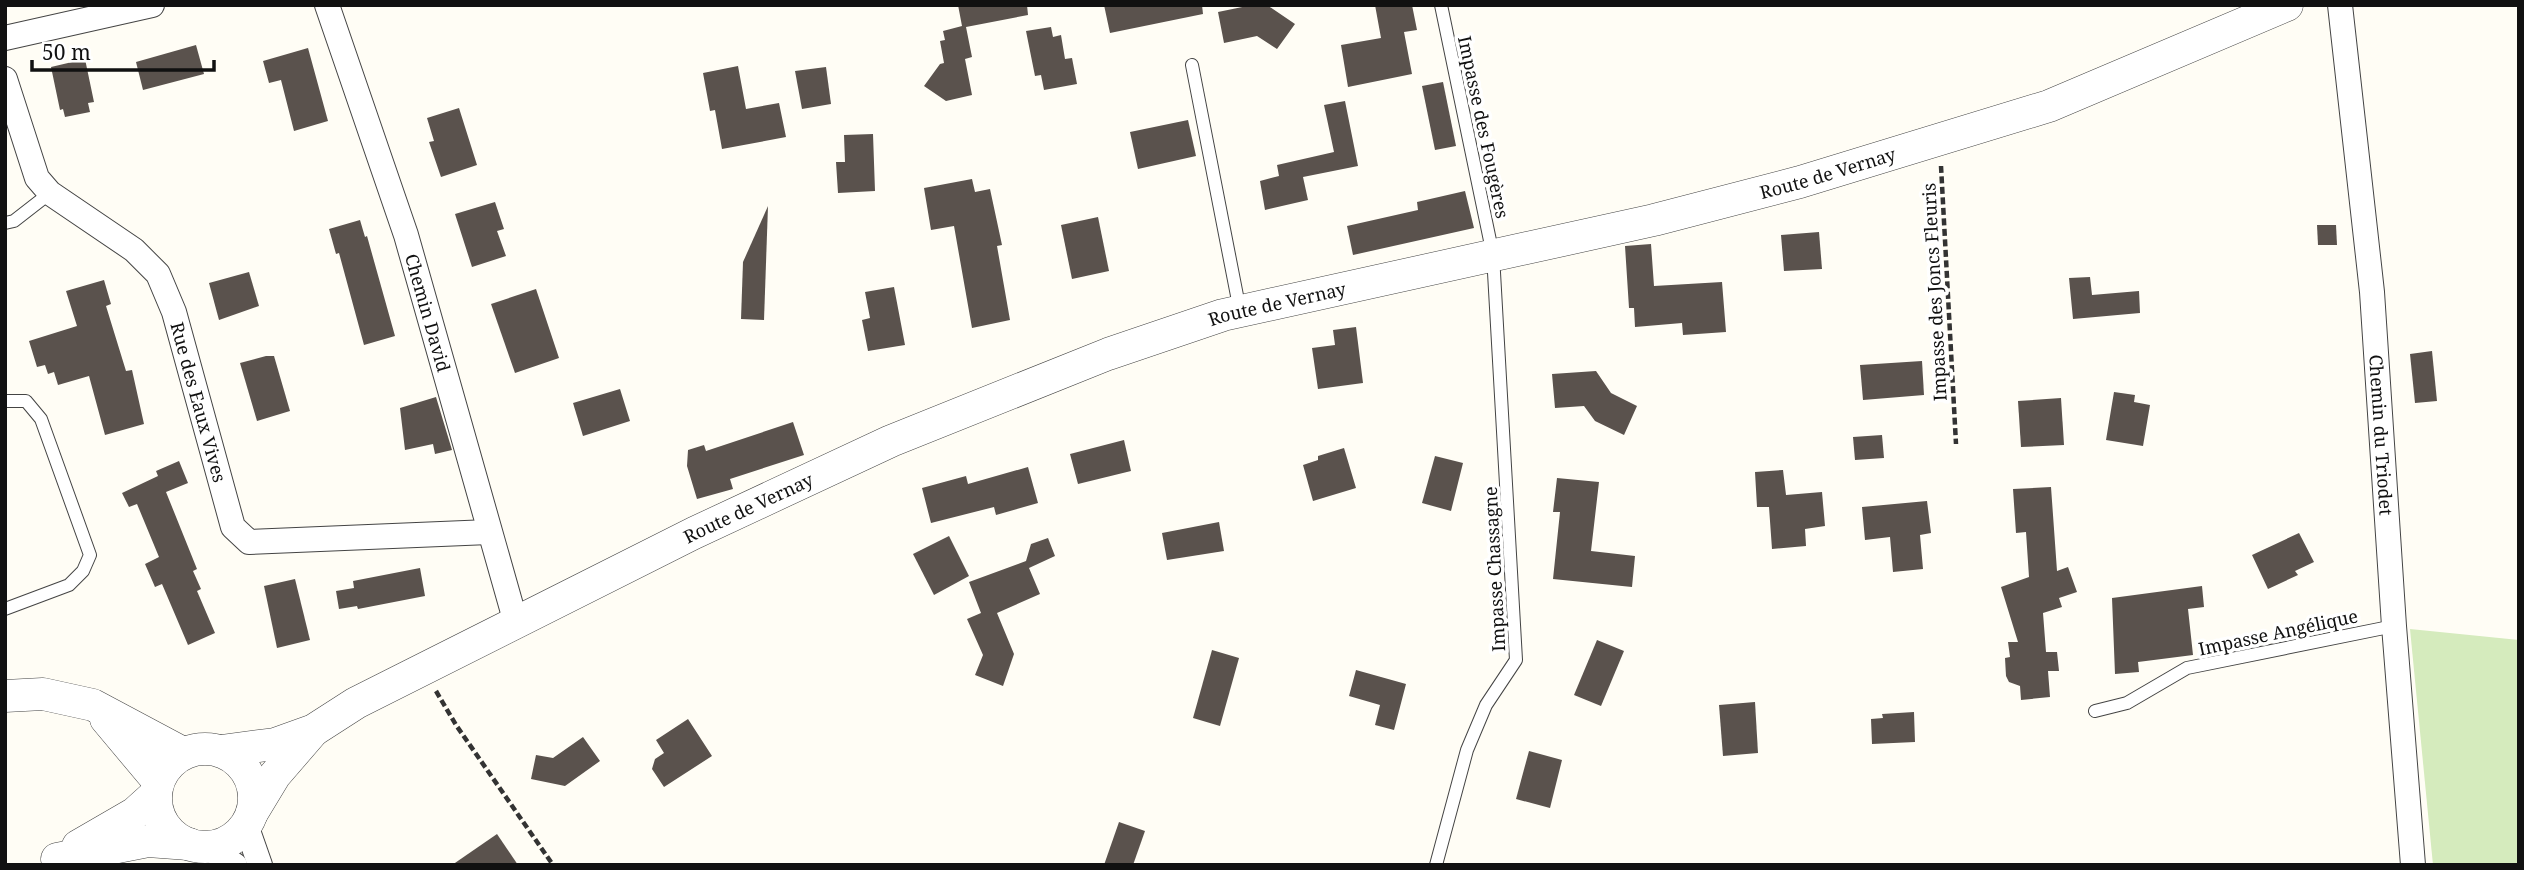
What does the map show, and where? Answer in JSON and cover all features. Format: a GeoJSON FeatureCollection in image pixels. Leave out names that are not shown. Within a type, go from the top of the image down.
{"type":"FeatureCollection","features":[{"type":"Feature","properties":{"kind":"street"},"geometry":{"type":"LineString","coordinates":[[5,38],[152,5]]}},
{"type":"Feature","properties":{"kind":"street","name":"Chemin David"},"geometry":{"type":"LineString","coordinates":[[327,5],[406,235],[516,623]]}},
{"type":"Feature","properties":{"kind":"street","name":"Route de Vernay"},"geometry":{"type":"LineString","coordinates":[[221,751],[275,744],[314,730],[356,703],[694,533],[891,441],[1108,354],[1223,314],[1654,220],[1800,182],[2049,106],[2287,5]]}},
{"type":"Feature","properties":{"kind":"street","name":"Chemin du Triodet"},"geometry":{"type":"LineString","coordinates":[[2340,5],[2372,292],[2413,865]]}},
{"type":"Feature","properties":{"kind":"street","name":"Rue des Eaux Vives"},"geometry":{"type":"LineString","coordinates":[[5,79],[37,178],[50,193],[134,250],[158,274],[174,312],[233,527],[249,542],[489,532]]}},
{"type":"Feature","properties":{"kind":"street"},"geometry":{"type":"LineString","coordinates":[[5,696],[43,694],[93,705],[183,753]]}},
{"type":"Feature","properties":{"kind":"street"},"geometry":{"type":"LineString","coordinates":[[93,705],[157,788],[157,811],[164,825],[175,837],[235,865]]}},
{"type":"Feature","properties":{"kind":"street","name":"Route de Vernay"},"geometry":{"type":"LineString","coordinates":[[249,820],[275,775],[314,730]]}},
{"type":"Feature","properties":{"kind":"street"},"geometry":{"type":"LineString","coordinates":[[208,748],[221,751],[235,758],[252,783],[255,799],[249,820],[237,835],[227,842],[198,846],[148,841],[51,862],[135,813],[157,788],[172,760],[183,753],[208,748]]}},
{"type":"Feature","properties":{"kind":"street"},"geometry":{"type":"LineString","coordinates":[[249,820],[260,865]]}},
{"type":"Feature","properties":{"kind":"lane","name":"Impasse des Fougères"},"geometry":{"type":"LineString","coordinates":[[1441,5],[1493,255]]}},
{"type":"Feature","properties":{"kind":"lane"},"geometry":{"type":"LineString","coordinates":[[1192,65],[1240,311]]}},
{"type":"Feature","properties":{"kind":"lane"},"geometry":{"type":"LineString","coordinates":[[5,223],[14,221],[50,193]]}},
{"type":"Feature","properties":{"kind":"lane","name":"Impasse Chassagne"},"geometry":{"type":"LineString","coordinates":[[1436,865],[1467,750],[1486,705],[1516,660],[1493,255]]}},
{"type":"Feature","properties":{"kind":"lane"},"geometry":{"type":"LineString","coordinates":[[5,401],[26,401],[41,418],[90,555],[83,571],[69,585],[5,609]]}},
{"type":"Feature","properties":{"kind":"lane","name":"Impasse Angélique"},"geometry":{"type":"LineString","coordinates":[[2095,711],[2127,703],[2187,668],[2394,626]]}},
{"type":"Feature","properties":{"kind":"path","name":"Impasse des Joncs Fleuris"},"geometry":{"type":"LineString","coordinates":[[1939,138],[1956,444]]}},
{"type":"Feature","properties":{"kind":"path"},"geometry":{"type":"LineString","coordinates":[[423,669],[456,725],[553,865]]}},
{"type":"Feature","properties":{"kind":"green space"},"geometry":{"type":"Polygon","coordinates":[[[2410,629],[2519,640],[2519,865],[2433,865],[2410,629]]]}},
{"type":"Feature","properties":{"kind":"building"},"geometry":{"type":"Polygon","coordinates":[[[958,5],[1027,5],[1028,15],[966,27],[972,57],[965,59],[972,95],[946,101],[924,86],[940,64],[944,63],[940,41],[945,40],[943,31],[962,26],[958,5]]]}},
{"type":"Feature","properties":{"kind":"building"},"geometry":{"type":"Polygon","coordinates":[[[1104,5],[1202,5],[1203,14],[1110,33],[1104,5]]]}},
{"type":"Feature","properties":{"kind":"building"},"geometry":{"type":"Polygon","coordinates":[[[1252,5],[1267,5],[1295,24],[1277,49],[1257,36],[1224,43],[1218,12],[1252,5]]]}},
{"type":"Feature","properties":{"kind":"building"},"geometry":{"type":"Polygon","coordinates":[[[1375,5],[1412,5],[1417,30],[1404,32],[1412,74],[1348,87],[1341,45],[1381,38],[1375,5]]]}},
{"type":"Feature","properties":{"kind":"building"},"geometry":{"type":"Polygon","coordinates":[[[1051,27],[1053,37],[1061,35],[1065,59],[1072,58],[1077,84],[1044,90],[1041,75],[1035,76],[1026,31],[1051,27]]]}},
{"type":"Feature","properties":{"kind":"building"},"geometry":{"type":"Polygon","coordinates":[[[196,45],[204,74],[143,90],[136,62],[196,45]]]}},
{"type":"Feature","properties":{"kind":"building"},"geometry":{"type":"Polygon","coordinates":[[[308,48],[328,121],[294,131],[281,80],[269,83],[263,61],[308,48]]]}},
{"type":"Feature","properties":{"kind":"building"},"geometry":{"type":"Polygon","coordinates":[[[85,59],[94,102],[88,103],[90,112],[65,117],[63,109],[60,110],[51,67],[85,59]]]}},
{"type":"Feature","properties":{"kind":"building"},"geometry":{"type":"Polygon","coordinates":[[[738,66],[746,109],[779,103],[786,137],[722,149],[715,110],[710,111],[703,73],[738,66]]]}},
{"type":"Feature","properties":{"kind":"building"},"geometry":{"type":"Polygon","coordinates":[[[826,67],[831,104],[802,109],[795,71],[826,67]]]}},
{"type":"Feature","properties":{"kind":"building"},"geometry":{"type":"Polygon","coordinates":[[[1443,82],[1456,146],[1435,150],[1422,86],[1443,82]]]}},
{"type":"Feature","properties":{"kind":"building"},"geometry":{"type":"Polygon","coordinates":[[[1345,101],[1358,166],[1303,177],[1308,200],[1265,210],[1260,181],[1279,176],[1277,165],[1334,152],[1324,105],[1345,101]]]}},
{"type":"Feature","properties":{"kind":"building"},"geometry":{"type":"Polygon","coordinates":[[[459,108],[477,165],[441,177],[429,142],[434,141],[427,118],[459,108]]]}},
{"type":"Feature","properties":{"kind":"building"},"geometry":{"type":"Polygon","coordinates":[[[1188,120],[1196,156],[1138,169],[1130,132],[1188,120]]]}},
{"type":"Feature","properties":{"kind":"building"},"geometry":{"type":"Polygon","coordinates":[[[873,134],[875,191],[838,193],[836,162],[845,162],[844,135],[873,134]]]}},
{"type":"Feature","properties":{"kind":"building"},"geometry":{"type":"Polygon","coordinates":[[[972,179],[975,192],[990,189],[1002,245],[997,246],[1010,320],[972,328],[954,226],[931,230],[924,188],[972,179]]]}},
{"type":"Feature","properties":{"kind":"building"},"geometry":{"type":"Polygon","coordinates":[[[1465,191],[1474,228],[1353,255],[1347,226],[1418,210],[1417,202],[1465,191]]]}},
{"type":"Feature","properties":{"kind":"building"},"geometry":{"type":"Polygon","coordinates":[[[495,202],[504,229],[497,231],[506,256],[472,267],[455,214],[495,202]]]}},
{"type":"Feature","properties":{"kind":"building"},"geometry":{"type":"Polygon","coordinates":[[[768,206],[764,320],[741,319],[743,262],[768,206]]]}},
{"type":"Feature","properties":{"kind":"building"},"geometry":{"type":"Polygon","coordinates":[[[1098,217],[1109,271],[1072,279],[1061,225],[1098,217]]]}},
{"type":"Feature","properties":{"kind":"building"},"geometry":{"type":"Polygon","coordinates":[[[360,220],[395,336],[364,345],[339,253],[336,254],[329,229],[360,220]]]}},
{"type":"Feature","properties":{"kind":"building"},"geometry":{"type":"Polygon","coordinates":[[[2317,225],[2336,225],[2337,245],[2318,245],[2317,225]]]}},
{"type":"Feature","properties":{"kind":"building"},"geometry":{"type":"Polygon","coordinates":[[[1819,232],[1822,269],[1784,271],[1781,235],[1819,232]]]}},
{"type":"Feature","properties":{"kind":"building"},"geometry":{"type":"Polygon","coordinates":[[[1651,244],[1654,286],[1722,282],[1726,332],[1683,335],[1682,323],[1635,327],[1634,308],[1629,308],[1625,246],[1651,244]]]}},
{"type":"Feature","properties":{"kind":"building"},"geometry":{"type":"Polygon","coordinates":[[[249,272],[259,306],[219,320],[209,283],[249,272]]]}},
{"type":"Feature","properties":{"kind":"building"},"geometry":{"type":"Polygon","coordinates":[[[2090,277],[2092,295],[2139,291],[2140,313],[2073,319],[2069,278],[2090,277]]]}},
{"type":"Feature","properties":{"kind":"building"},"geometry":{"type":"Polygon","coordinates":[[[104,280],[111,304],[106,306],[126,371],[132,370],[144,424],[105,435],[89,376],[58,385],[54,372],[48,374],[45,365],[37,367],[29,341],[77,326],[66,291],[104,280]]]}},
{"type":"Feature","properties":{"kind":"building"},"geometry":{"type":"Polygon","coordinates":[[[894,287],[905,345],[868,351],[862,320],[870,318],[865,292],[894,287]]]}},
{"type":"Feature","properties":{"kind":"building"},"geometry":{"type":"Polygon","coordinates":[[[536,289],[559,358],[515,373],[491,304],[536,289]]]}},
{"type":"Feature","properties":{"kind":"building"},"geometry":{"type":"Polygon","coordinates":[[[1356,327],[1363,383],[1318,389],[1312,348],[1335,345],[1333,330],[1356,327]]]}},
{"type":"Feature","properties":{"kind":"building"},"geometry":{"type":"Polygon","coordinates":[[[2432,351],[2437,401],[2415,403],[2410,354],[2432,351]]]}},
{"type":"Feature","properties":{"kind":"building"},"geometry":{"type":"Polygon","coordinates":[[[274,356],[290,411],[257,421],[240,363],[274,356]]]}},
{"type":"Feature","properties":{"kind":"building"},"geometry":{"type":"Polygon","coordinates":[[[1922,361],[1924,395],[1863,400],[1860,365],[1922,361]]]}},
{"type":"Feature","properties":{"kind":"building"},"geometry":{"type":"Polygon","coordinates":[[[1596,371],[1611,393],[1637,406],[1624,435],[1595,421],[1584,406],[1555,408],[1552,374],[1596,371]]]}},
{"type":"Feature","properties":{"kind":"building"},"geometry":{"type":"Polygon","coordinates":[[[620,389],[630,421],[583,436],[573,403],[620,389]]]}},
{"type":"Feature","properties":{"kind":"building"},"geometry":{"type":"Polygon","coordinates":[[[2114,392],[2135,395],[2134,402],[2150,405],[2143,446],[2106,440],[2114,392]]]}},
{"type":"Feature","properties":{"kind":"building"},"geometry":{"type":"Polygon","coordinates":[[[436,397],[452,450],[435,454],[433,444],[405,450],[400,408],[436,397]]]}},
{"type":"Feature","properties":{"kind":"building"},"geometry":{"type":"Polygon","coordinates":[[[2061,398],[2064,445],[2021,447],[2018,401],[2061,398]]]}},
{"type":"Feature","properties":{"kind":"building"},"geometry":{"type":"Polygon","coordinates":[[[793,422],[804,455],[730,479],[733,489],[697,499],[687,466],[688,450],[704,445],[706,451],[793,422]]]}},
{"type":"Feature","properties":{"kind":"building"},"geometry":{"type":"Polygon","coordinates":[[[1882,435],[1884,458],[1855,460],[1853,437],[1882,435]]]}},
{"type":"Feature","properties":{"kind":"building"},"geometry":{"type":"Polygon","coordinates":[[[1124,440],[1131,471],[1078,484],[1070,454],[1124,440]]]}},
{"type":"Feature","properties":{"kind":"building"},"geometry":{"type":"Polygon","coordinates":[[[1344,448],[1356,488],[1313,501],[1303,465],[1318,460],[1318,456],[1344,448]]]}},
{"type":"Feature","properties":{"kind":"building"},"geometry":{"type":"Polygon","coordinates":[[[1435,456],[1463,463],[1451,511],[1422,503],[1435,456]]]}},
{"type":"Feature","properties":{"kind":"building"},"geometry":{"type":"Polygon","coordinates":[[[179,461],[188,483],[166,492],[197,569],[193,571],[201,589],[197,591],[215,633],[188,645],[162,584],[155,587],[145,564],[159,557],[137,504],[129,507],[122,493],[158,476],[156,471],[179,461]]]}},
{"type":"Feature","properties":{"kind":"building"},"geometry":{"type":"Polygon","coordinates":[[[1028,467],[1038,503],[996,515],[994,507],[931,523],[922,488],[966,476],[968,484],[1028,467]]]}},
{"type":"Feature","properties":{"kind":"building"},"geometry":{"type":"Polygon","coordinates":[[[1783,470],[1786,495],[1822,492],[1825,526],[1805,529],[1806,546],[1772,549],[1769,507],[1757,507],[1755,472],[1783,470]]]}},
{"type":"Feature","properties":{"kind":"building"},"geometry":{"type":"Polygon","coordinates":[[[1557,478],[1599,482],[1591,551],[1635,556],[1632,587],[1553,579],[1560,512],[1553,512],[1557,478]]]}},
{"type":"Feature","properties":{"kind":"building"},"geometry":{"type":"Polygon","coordinates":[[[2051,487],[2057,571],[2068,567],[2077,592],[2059,598],[2062,607],[2043,613],[2046,652],[2057,652],[2059,671],[2048,671],[2050,697],[2021,700],[2020,686],[2009,682],[2006,676],[2005,658],[2010,657],[2008,642],[2018,642],[2001,587],[2029,577],[2026,532],[2016,533],[2013,489],[2051,487]]]}},
{"type":"Feature","properties":{"kind":"building"},"geometry":{"type":"Polygon","coordinates":[[[1927,501],[1931,533],[1920,535],[1923,569],[1893,572],[1890,537],[1865,540],[1862,507],[1927,501]]]}},
{"type":"Feature","properties":{"kind":"building"},"geometry":{"type":"Polygon","coordinates":[[[1219,522],[1224,551],[1167,560],[1162,533],[1219,522]]]}},
{"type":"Feature","properties":{"kind":"building"},"geometry":{"type":"Polygon","coordinates":[[[2299,533],[2314,562],[2295,571],[2298,575],[2268,589],[2252,555],[2299,533]]]}},
{"type":"Feature","properties":{"kind":"building"},"geometry":{"type":"Polygon","coordinates":[[[949,536],[969,576],[934,595],[913,554],[949,536]]]}},
{"type":"Feature","properties":{"kind":"building"},"geometry":{"type":"Polygon","coordinates":[[[1048,538],[1055,556],[1029,568],[1040,594],[997,613],[1014,654],[1003,686],[975,675],[983,655],[967,619],[981,613],[969,582],[1026,561],[1031,544],[1048,538]]]}},
{"type":"Feature","properties":{"kind":"building"},"geometry":{"type":"Polygon","coordinates":[[[420,568],[425,596],[358,609],[357,606],[339,609],[336,591],[354,588],[353,581],[420,568]]]}},
{"type":"Feature","properties":{"kind":"building"},"geometry":{"type":"Polygon","coordinates":[[[295,579],[310,640],[277,648],[264,586],[295,579]]]}},
{"type":"Feature","properties":{"kind":"building"},"geometry":{"type":"Polygon","coordinates":[[[2202,586],[2204,607],[2188,609],[2193,655],[2138,662],[2139,672],[2115,674],[2112,598],[2202,586]]]}},
{"type":"Feature","properties":{"kind":"building"},"geometry":{"type":"Polygon","coordinates":[[[1597,640],[1624,651],[1601,706],[1574,695],[1597,640]]]}},
{"type":"Feature","properties":{"kind":"building"},"geometry":{"type":"Polygon","coordinates":[[[1212,650],[1239,658],[1220,726],[1193,718],[1212,650]]]}},
{"type":"Feature","properties":{"kind":"building"},"geometry":{"type":"Polygon","coordinates":[[[1356,670],[1406,684],[1394,730],[1375,725],[1380,705],[1349,696],[1356,670]]]}},
{"type":"Feature","properties":{"kind":"building"},"geometry":{"type":"Polygon","coordinates":[[[1755,702],[1758,753],[1723,756],[1719,705],[1755,702]]]}},
{"type":"Feature","properties":{"kind":"building"},"geometry":{"type":"Polygon","coordinates":[[[1914,712],[1915,742],[1872,744],[1871,719],[1883,718],[1882,714],[1914,712]]]}},
{"type":"Feature","properties":{"kind":"building"},"geometry":{"type":"Polygon","coordinates":[[[688,719],[712,756],[664,787],[652,769],[655,759],[664,753],[656,740],[688,719]]]}},
{"type":"Feature","properties":{"kind":"building"},"geometry":{"type":"Polygon","coordinates":[[[583,737],[600,761],[565,786],[531,779],[536,755],[553,758],[583,737]]]}},
{"type":"Feature","properties":{"kind":"building"},"geometry":{"type":"Polygon","coordinates":[[[1529,751],[1562,760],[1550,808],[1516,799],[1529,751]]]}},
{"type":"Feature","properties":{"kind":"building"},"geometry":{"type":"Polygon","coordinates":[[[1119,822],[1145,831],[1133,865],[1104,865],[1119,822]]]}},
{"type":"Feature","properties":{"kind":"building"},"geometry":{"type":"Polygon","coordinates":[[[497,834],[518,865],[452,865],[497,834]]]}}]}
